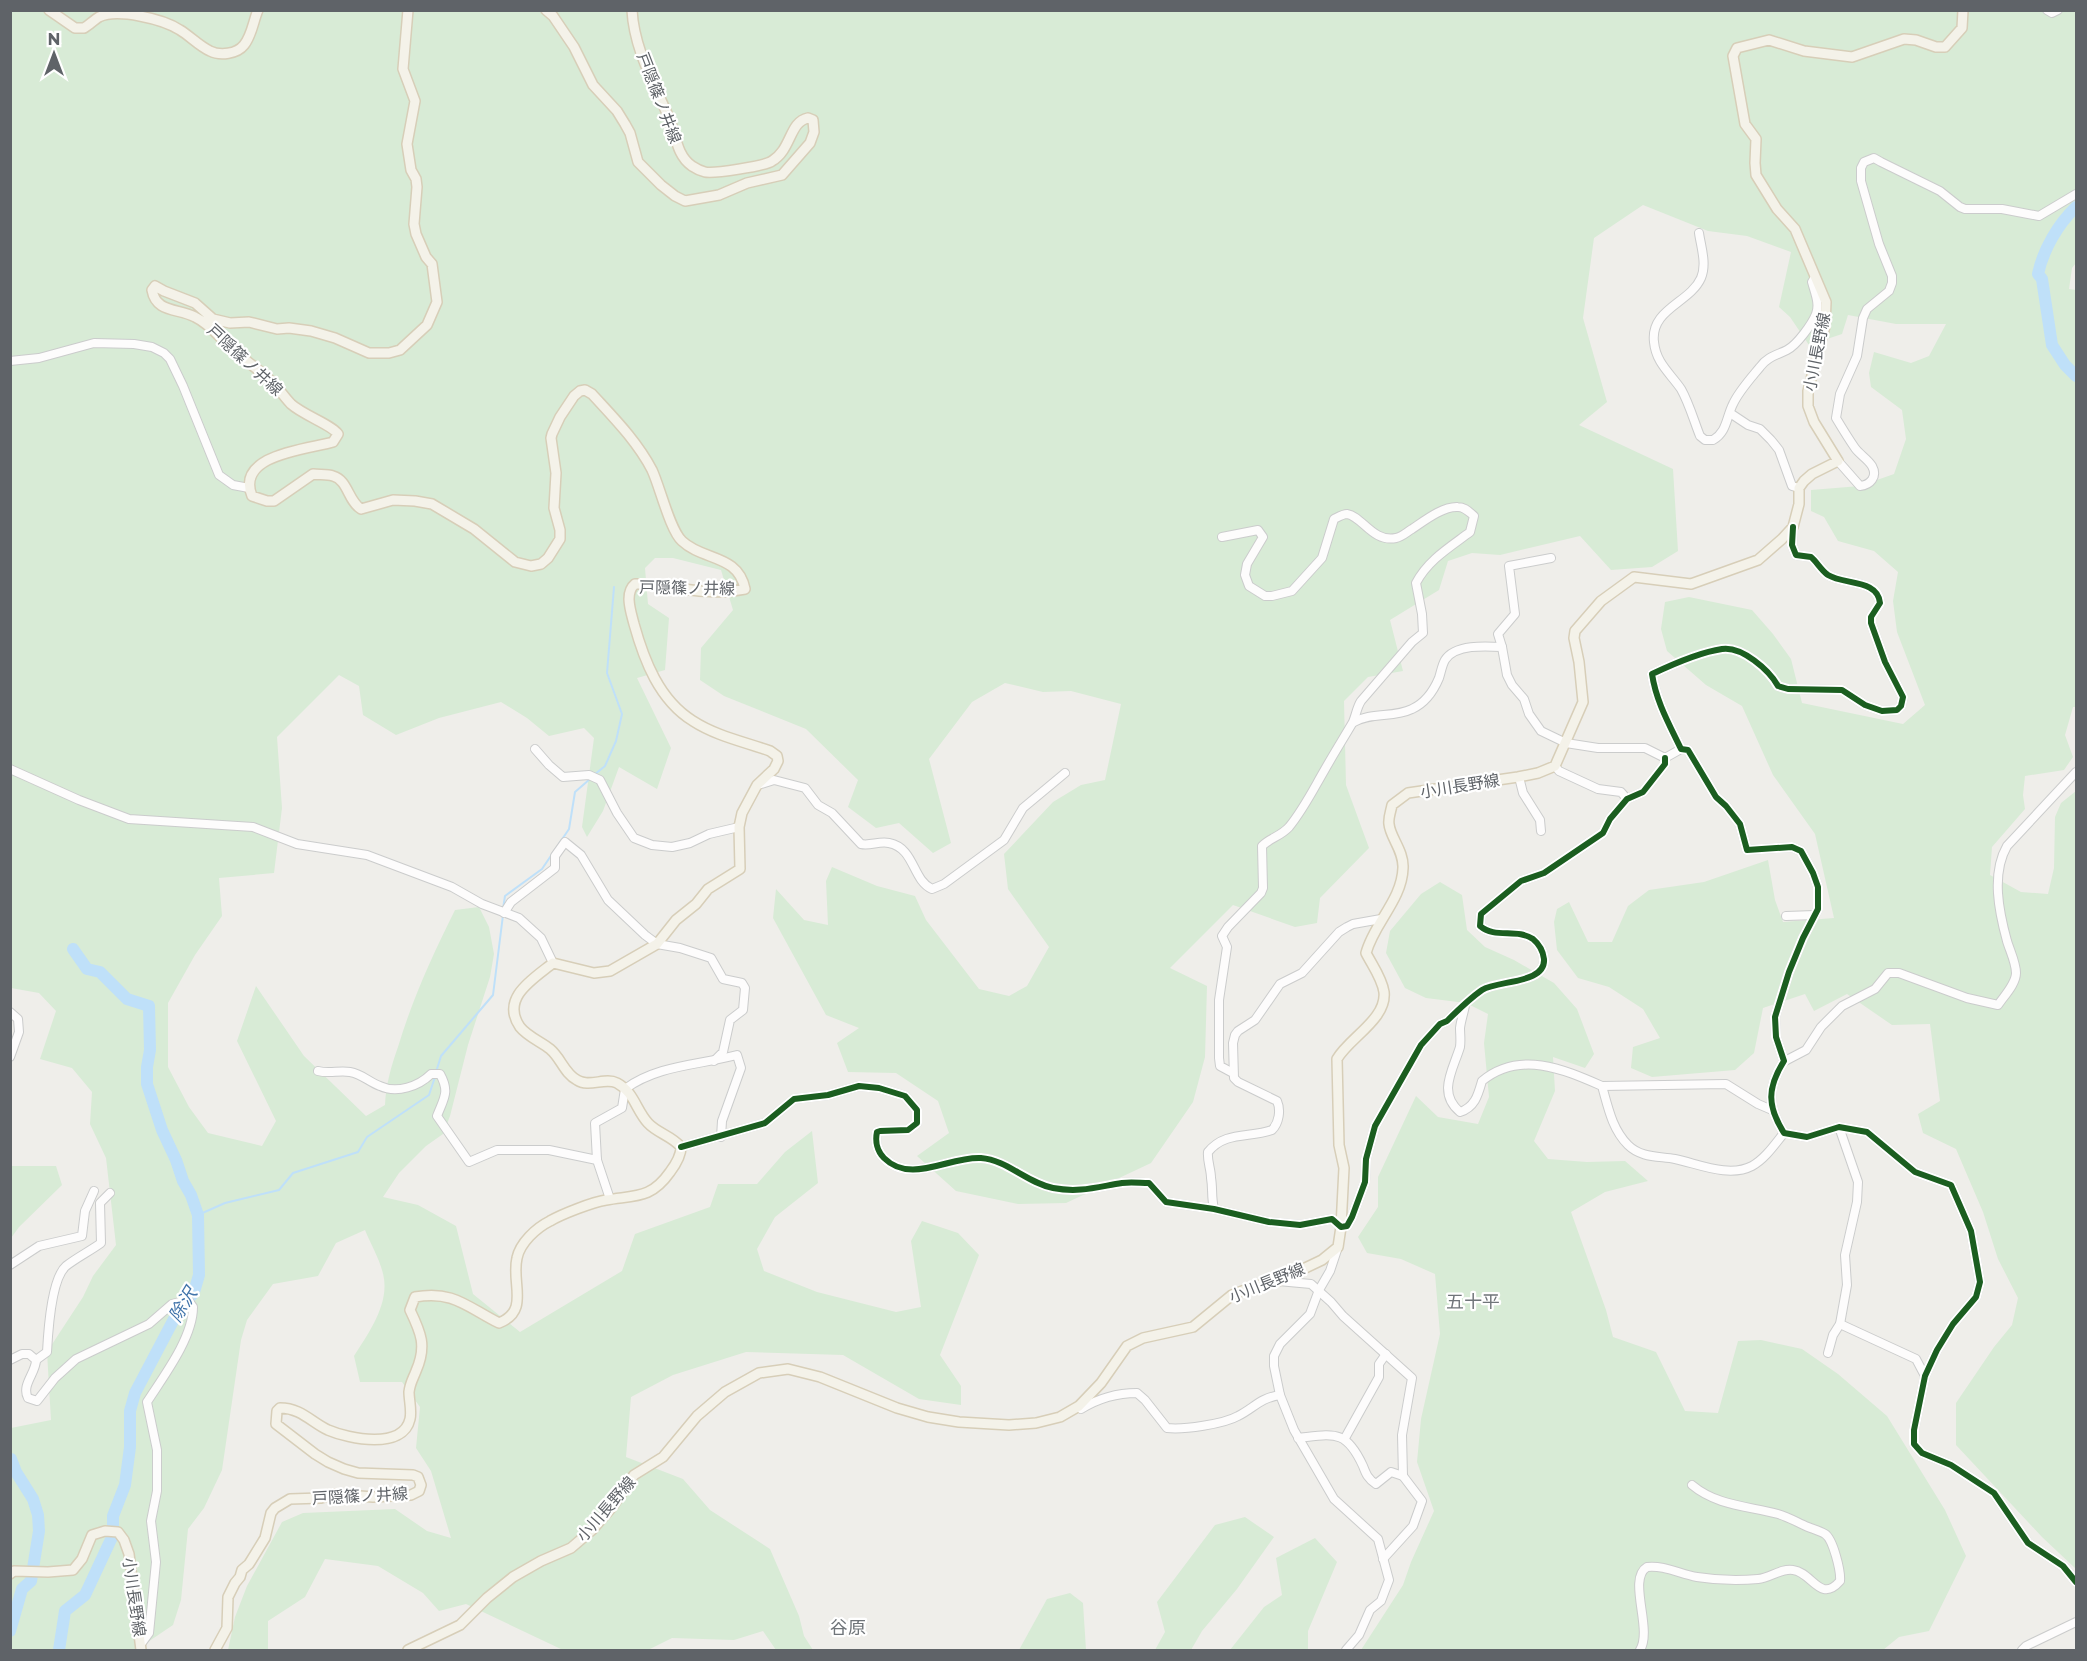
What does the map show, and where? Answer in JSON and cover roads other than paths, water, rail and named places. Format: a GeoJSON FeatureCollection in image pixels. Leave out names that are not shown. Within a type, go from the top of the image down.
{"type":"FeatureCollection","features":[{"type":"Feature","properties":{"kind":"main road"},"geometry":{"type":"LineString","coordinates":[[49,10],[75,28],[84,28],[99,17],[116,14],[168,23],[211,52],[223,54],[243,47],[251,33],[258,10]]}},
{"type":"Feature","properties":{"kind":"main road","name":"戸隠篠ノ井線"},"geometry":{"type":"LineString","coordinates":[[408,10],[403,69],[415,101],[407,144],[411,171],[416,179],[417,187],[414,224],[423,249],[432,264],[436,302],[427,325],[400,350],[389,353],[369,353],[335,338],[310,331],[277,329],[249,322],[230,323],[213,319],[195,303],[155,286],[152,290],[154,299],[161,307],[182,311],[206,323],[228,346],[275,385],[291,404],[307,416],[334,429],[338,434],[333,442],[296,449],[264,461],[253,472],[249,480],[252,496],[273,501],[313,474],[334,476],[344,485],[354,504],[362,509],[393,500],[432,504],[474,529],[515,562],[535,566],[548,558],[560,539],[554,508],[556,473],[551,438],[560,417],[580,391],[592,394],[627,433],[646,460],[680,540],[724,562],[741,575],[745,589],[736,591],[684,590],[635,584],[631,587],[629,596],[635,627],[649,666],[658,686],[675,706],[692,720],[707,728],[777,756],[778,761],[774,769],[757,785],[742,813],[739,827],[740,869],[708,889],[696,904],[676,920],[657,944],[610,971],[594,973],[553,963]]}},
{"type":"Feature","properties":{"kind":"main road","name":"戸隠篠ノ井線"},"geometry":{"type":"LineString","coordinates":[[546,10],[574,47],[593,85],[617,111],[625,124],[630,133],[638,162],[649,175],[675,196],[685,201],[719,195],[747,183],[782,175],[810,143],[814,132],[813,120],[801,119],[794,128],[785,150],[770,163],[705,172],[691,165],[679,151],[670,119],[647,71],[633,24],[632,10]]}},
{"type":"Feature","properties":{"kind":"main road","name":"小川長野線"},"geometry":{"type":"LineString","coordinates":[[1838,461],[1814,422],[1808,406],[1808,391],[1820,351],[1826,303],[1795,229],[1777,209],[1756,175],[1756,139],[1745,124],[1733,56],[1737,48],[1753,42],[1769,40],[1804,51],[1852,57],[1904,39],[1945,47],[1962,28],[1963,10]]}},
{"type":"Feature","properties":{"kind":"main road"},"geometry":{"type":"LineString","coordinates":[[1555,766],[1583,702],[1575,631],[1602,601],[1634,577],[1691,584],[1758,560],[1793,527],[1799,504],[1799,488],[1804,481],[1812,474],[1838,461]]}},
{"type":"Feature","properties":{"kind":"main road","name":"小川長野線"},"geometry":{"type":"LineString","coordinates":[[408,1650],[460,1625],[487,1598],[513,1577],[571,1548],[592,1530],[612,1507],[634,1475],[663,1457],[697,1416],[725,1392],[759,1373],[788,1369],[820,1377],[897,1408],[928,1417],[959,1422],[1009,1425],[1036,1423],[1060,1417],[1079,1406],[1101,1383],[1127,1346],[1143,1338],[1193,1327],[1232,1294],[1278,1281],[1322,1260],[1338,1247],[1341,1227],[1344,1168],[1339,1145],[1337,1059],[1343,1048],[1375,1018],[1382,1006],[1384,993],[1366,953],[1369,941],[1398,893],[1403,868],[1400,849],[1389,825],[1392,806],[1408,793],[1519,777],[1555,766]]}},
{"type":"Feature","properties":{"kind":"main road"},"geometry":{"type":"LineString","coordinates":[[553,963],[516,996],[513,1005],[514,1013],[521,1028],[551,1050],[576,1080],[589,1083],[615,1082],[625,1089],[635,1100],[647,1122],[681,1147]]}},
{"type":"Feature","properties":{"kind":"main road","name":"戸隠篠ノ井線"},"geometry":{"type":"LineString","coordinates":[[214,1650],[227,1628],[228,1597],[240,1578],[242,1570],[249,1564],[265,1538],[274,1508],[290,1499],[321,1498],[334,1494],[373,1497],[411,1495],[419,1491],[421,1485],[418,1477],[413,1475],[358,1473],[328,1462],[276,1424],[277,1411],[280,1408],[290,1408],[327,1430],[343,1435],[383,1440],[402,1431],[407,1427],[411,1417],[410,1382],[417,1370],[423,1340],[410,1310],[415,1297],[430,1294],[449,1296],[499,1323],[510,1319],[516,1310],[517,1259],[523,1244],[548,1221],[604,1200],[643,1195],[658,1187],[681,1154],[681,1147]]}},
{"type":"Feature","properties":{"kind":"main road","name":"小川長野線"},"geometry":{"type":"LineString","coordinates":[[10,1574],[21,1570],[48,1572],[73,1570],[82,1559],[92,1535],[105,1530],[118,1532],[129,1554],[141,1647]]}},
{"type":"Feature","properties":{"kind":"street"},"geometry":{"type":"LineString","coordinates":[[2047,10],[2052,13],[2058,10]]}},
{"type":"Feature","properties":{"kind":"street"},"geometry":{"type":"LineString","coordinates":[[1838,461],[1860,486],[1868,485],[1873,480],[1872,466],[1856,450],[1836,418],[1840,394],[1857,356],[1863,318],[1867,309],[1889,291],[1892,283],[1892,276],[1879,244],[1861,181],[1861,168],[1864,162],[1874,158],[1940,191],[1965,209],[2002,209],[2039,216],[2076,194]]}},
{"type":"Feature","properties":{"kind":"street"},"geometry":{"type":"LineString","coordinates":[[1699,232],[1703,252],[1702,276],[1692,290],[1661,316],[1655,327],[1653,339],[1660,363],[1681,390],[1700,436],[1705,440],[1713,440],[1724,431],[1733,403],[1762,364],[1798,342],[1812,322],[1818,303],[1812,282],[1815,277]]}},
{"type":"Feature","properties":{"kind":"street"},"geometry":{"type":"LineString","coordinates":[[10,361],[39,358],[94,343],[134,344],[152,347],[164,353],[170,359],[183,386],[219,475],[233,485],[249,488]]}},
{"type":"Feature","properties":{"kind":"street"},"geometry":{"type":"LineString","coordinates":[[1730,413],[1748,425],[1760,429],[1771,440],[1779,450],[1792,486],[1799,488]]}},
{"type":"Feature","properties":{"kind":"street"},"geometry":{"type":"LineString","coordinates":[[1222,537],[1261,532],[1263,537],[1247,564],[1245,575],[1249,586],[1265,596],[1272,596],[1292,591],[1322,558],[1334,519],[1341,516],[1351,516],[1371,531],[1387,538],[1398,538],[1447,509],[1465,508],[1474,516],[1470,532],[1445,549],[1420,574],[1416,583],[1423,633],[1367,692],[1357,706],[1357,713],[1352,723],[1301,811],[1283,832],[1262,846],[1263,888],[1261,893],[1222,936],[1227,947],[1219,1000],[1219,1058],[1220,1066],[1233,1073]]}},
{"type":"Feature","properties":{"kind":"street"},"geometry":{"type":"LineString","coordinates":[[1681,748],[1657,699],[1652,674],[1724,648],[1756,661],[1772,676],[1778,686],[1788,689],[1842,690],[1865,705],[1882,711],[1897,710],[1901,706],[1903,697],[1885,663],[1871,623],[1871,617],[1880,603],[1877,591],[1869,586],[1828,575],[1811,557],[1796,555],[1792,545],[1793,527]]}},
{"type":"Feature","properties":{"kind":"street"},"geometry":{"type":"LineString","coordinates":[[1551,558],[1509,566],[1515,614],[1498,634],[1507,675],[1512,685],[1524,699],[1529,714],[1541,731],[1566,743],[1598,747],[1645,748],[1665,758]]}},
{"type":"Feature","properties":{"kind":"street"},"geometry":{"type":"LineString","coordinates":[[1352,723],[1363,717],[1412,710],[1435,686],[1446,658],[1455,652],[1473,646],[1502,647]]}},
{"type":"Feature","properties":{"kind":"street"},"geometry":{"type":"LineString","coordinates":[[1665,758],[1681,748],[1688,750],[1716,797],[1740,824],[1747,849],[1792,847],[1801,851],[1814,873],[1818,887],[1818,909],[1789,972],[1775,1017],[1776,1036],[1783,1062]]}},
{"type":"Feature","properties":{"kind":"street"},"geometry":{"type":"LineString","coordinates":[[535,750],[563,777],[589,775],[600,780],[617,813],[634,838],[651,845],[662,847],[681,845],[709,834],[739,827]]}},
{"type":"Feature","properties":{"kind":"street"},"geometry":{"type":"LineString","coordinates":[[681,1147],[765,1123],[794,1099],[828,1095],[859,1086],[873,1087],[899,1093],[913,1103],[917,1110],[917,1123],[908,1130],[877,1132],[877,1148],[881,1156],[900,1168],[914,1170],[964,1159],[981,1158],[996,1161],[1053,1188],[1079,1191],[1124,1183],[1149,1183],[1166,1202],[1214,1209],[1269,1222],[1300,1225],[1332,1219],[1341,1227],[1347,1226],[1353,1217],[1365,1182],[1366,1159],[1375,1126],[1407,1066],[1421,1045],[1440,1024],[1491,986],[1529,978],[1539,972],[1544,964],[1544,957],[1538,943],[1524,934],[1487,932],[1480,926],[1481,914],[1521,882],[1544,873],[1603,833],[1610,819],[1627,799],[1643,792],[1665,764],[1665,758]]}},
{"type":"Feature","properties":{"kind":"street"},"geometry":{"type":"LineString","coordinates":[[1555,766],[1559,771],[1598,789],[1621,792],[1627,799]]}},
{"type":"Feature","properties":{"kind":"street"},"geometry":{"type":"LineString","coordinates":[[10,769],[38,783],[129,819],[253,827],[297,844],[367,855],[452,887],[482,904],[519,918],[541,938],[553,963]]}},
{"type":"Feature","properties":{"kind":"street"},"geometry":{"type":"LineString","coordinates":[[1785,1133],[1772,1110],[1771,1089],[1783,1062],[1806,1050],[1821,1027],[1842,1006],[1875,989],[1888,973],[1899,973],[1967,998],[1998,1005],[2010,989],[2016,974],[2005,933],[1998,890],[1998,871],[2002,856],[2007,846],[2076,772]]}},
{"type":"Feature","properties":{"kind":"street"},"geometry":{"type":"LineString","coordinates":[[757,785],[774,780],[805,788],[818,805],[832,813],[861,844],[887,842],[902,849],[908,854],[922,880],[932,889],[944,884],[1004,840],[1023,808],[1065,773]]}},
{"type":"Feature","properties":{"kind":"street"},"geometry":{"type":"LineString","coordinates":[[1519,777],[1523,793],[1540,820],[1541,831]]}},
{"type":"Feature","properties":{"kind":"street"},"geometry":{"type":"LineString","coordinates":[[504,913],[512,902],[555,868],[555,856],[566,842],[581,855],[608,900],[657,944],[680,948],[711,958],[723,979],[738,981],[745,988],[743,1010],[730,1020],[723,1052],[714,1061]]}},
{"type":"Feature","properties":{"kind":"street"},"geometry":{"type":"LineString","coordinates":[[1786,916],[1815,915]]}},
{"type":"Feature","properties":{"kind":"street"},"geometry":{"type":"LineString","coordinates":[[1214,1209],[1210,1195],[1212,1181],[1208,1152],[1222,1140],[1272,1130],[1279,1117],[1277,1101],[1234,1078],[1233,1043],[1235,1035],[1255,1020],[1280,984],[1302,973],[1339,932],[1353,924],[1381,919]]}},
{"type":"Feature","properties":{"kind":"street"},"geometry":{"type":"LineString","coordinates":[[1466,1003],[1460,1029],[1460,1045],[1449,1076],[1448,1092],[1453,1106],[1460,1112],[1466,1110],[1477,1098],[1482,1081],[1507,1067],[1525,1065],[1561,1068],[1602,1086],[1726,1084],[1772,1110]]}},
{"type":"Feature","properties":{"kind":"street"},"geometry":{"type":"LineString","coordinates":[[10,1012],[18,1019],[19,1032],[10,1057]]}},
{"type":"Feature","properties":{"kind":"street"},"geometry":{"type":"LineString","coordinates":[[610,1199],[597,1160],[595,1123],[622,1107],[625,1089],[636,1080],[665,1070],[737,1055],[741,1068],[722,1120],[721,1137]]}},
{"type":"Feature","properties":{"kind":"street"},"geometry":{"type":"LineString","coordinates":[[318,1071],[328,1074],[349,1072],[367,1077],[381,1087],[400,1088],[411,1087],[423,1082],[431,1074],[440,1074],[447,1087],[437,1116],[470,1162],[497,1150],[549,1150],[597,1160]]}},
{"type":"Feature","properties":{"kind":"street"},"geometry":{"type":"LineString","coordinates":[[1602,1086],[1613,1125],[1628,1146],[1651,1158],[1673,1159],[1713,1169],[1742,1169],[1751,1167],[1760,1160],[1785,1133]]}},
{"type":"Feature","properties":{"kind":"street"},"geometry":{"type":"LineString","coordinates":[[1785,1133],[1807,1137],[1839,1127],[1867,1132],[1915,1172],[1951,1185],[1971,1231],[1980,1282],[1976,1298],[1953,1324],[1925,1376],[1914,1430],[1914,1443],[1922,1453],[1951,1465],[1994,1493],[2028,1543],[2063,1566],[2076,1582]]}},
{"type":"Feature","properties":{"kind":"street"},"geometry":{"type":"LineString","coordinates":[[1828,1353],[1833,1335],[1840,1324],[1847,1285],[1845,1255],[1857,1202],[1858,1182],[1839,1127]]}},
{"type":"Feature","properties":{"kind":"street"},"geometry":{"type":"LineString","coordinates":[[10,1265],[39,1246],[82,1236],[85,1211],[94,1191]]}},
{"type":"Feature","properties":{"kind":"street"},"geometry":{"type":"LineString","coordinates":[[36,1360],[47,1352],[49,1315],[59,1277],[64,1268],[101,1244],[100,1203],[110,1193]]}},
{"type":"Feature","properties":{"kind":"street"},"geometry":{"type":"LineString","coordinates":[[1338,1247],[1311,1314],[1280,1344],[1274,1356],[1280,1395],[1298,1438],[1334,1499],[1378,1539],[1389,1580],[1381,1601],[1370,1610],[1359,1635],[1346,1650]]}},
{"type":"Feature","properties":{"kind":"street"},"geometry":{"type":"LineString","coordinates":[[1278,1281],[1311,1284],[1412,1378],[1402,1435],[1403,1476]]}},
{"type":"Feature","properties":{"kind":"street"},"geometry":{"type":"LineString","coordinates":[[10,1360],[22,1354],[29,1354],[36,1360],[36,1366],[26,1386],[25,1394],[33,1401],[37,1401],[55,1378],[76,1359],[149,1324],[172,1304],[188,1300],[193,1307],[190,1326],[162,1380],[147,1402],[157,1450],[157,1491],[151,1521],[156,1562],[149,1633],[141,1647]]}},
{"type":"Feature","properties":{"kind":"street"},"geometry":{"type":"LineString","coordinates":[[1840,1324],[1916,1359],[1925,1376]]}},
{"type":"Feature","properties":{"kind":"street"},"geometry":{"type":"LineString","coordinates":[[1345,1438],[1379,1377],[1379,1364],[1386,1354]]}},
{"type":"Feature","properties":{"kind":"street"},"geometry":{"type":"LineString","coordinates":[[1079,1406],[1081,1409],[1110,1395],[1137,1393],[1167,1428],[1191,1428],[1237,1417],[1266,1397],[1280,1395]]}},
{"type":"Feature","properties":{"kind":"street"},"geometry":{"type":"LineString","coordinates":[[1298,1438],[1331,1434],[1345,1438],[1357,1452],[1369,1479],[1376,1484],[1391,1472],[1403,1476],[1422,1501],[1413,1526],[1383,1559]]}},
{"type":"Feature","properties":{"kind":"street"},"geometry":{"type":"LineString","coordinates":[[1640,1650],[1643,1643],[1644,1625],[1639,1584],[1640,1574],[1647,1567],[1660,1567],[1697,1577],[1719,1579],[1760,1579],[1788,1569],[1800,1571],[1818,1586],[1828,1589],[1835,1587],[1840,1581],[1839,1569],[1827,1534],[1778,1514],[1719,1500],[1702,1493],[1692,1485]]}},
{"type":"Feature","properties":{"kind":"street"},"geometry":{"type":"LineString","coordinates":[[2022,1650],[2076,1622]]}},
{"type":"Feature","properties":{"kind":"waterway"},"geometry":{"type":"LineString","coordinates":[[2076,207],[2052,238],[2038,274],[2042,279],[2052,345],[2065,365],[2076,376]]}},
{"type":"Feature","properties":{"kind":"waterway"},"geometry":{"type":"LineString","coordinates":[[594,775],[605,766],[616,741],[622,714],[607,673],[614,587]]}},
{"type":"Feature","properties":{"kind":"waterway"},"geometry":{"type":"LineString","coordinates":[[503,909],[505,896],[542,869],[569,829],[575,792],[590,779]]}},
{"type":"Feature","properties":{"kind":"waterway"},"geometry":{"type":"LineString","coordinates":[[436,1072],[441,1056],[493,995],[503,915]]}},
{"type":"Feature","properties":{"kind":"waterway","name":"除沢"},"geometry":{"type":"LineString","coordinates":[[59,1650],[65,1611],[85,1595],[113,1535],[113,1516],[125,1485],[130,1447],[130,1411],[135,1393],[174,1319],[194,1292],[199,1275],[198,1215],[162,1130],[147,1084],[150,1050],[149,1006],[127,999],[100,972],[87,969],[73,949]]}},
{"type":"Feature","properties":{"kind":"waterway"},"geometry":{"type":"LineString","coordinates":[[198,1215],[225,1203],[279,1190],[293,1173],[358,1152],[367,1137],[429,1095],[435,1077]]}},
{"type":"Feature","properties":{"kind":"waterway"},"geometry":{"type":"LineString","coordinates":[[10,1631],[22,1589],[31,1581],[39,1531],[38,1515],[33,1499],[16,1472],[11,1459]]}},
{"type":"Feature","properties":{"kind":"district","name":"五十平"},"geometry":{"type":"Point","coordinates":[1473,1302]}},
{"type":"Feature","properties":{"kind":"district","name":"谷原"},"geometry":{"type":"Point","coordinates":[848,1628]}}]}
